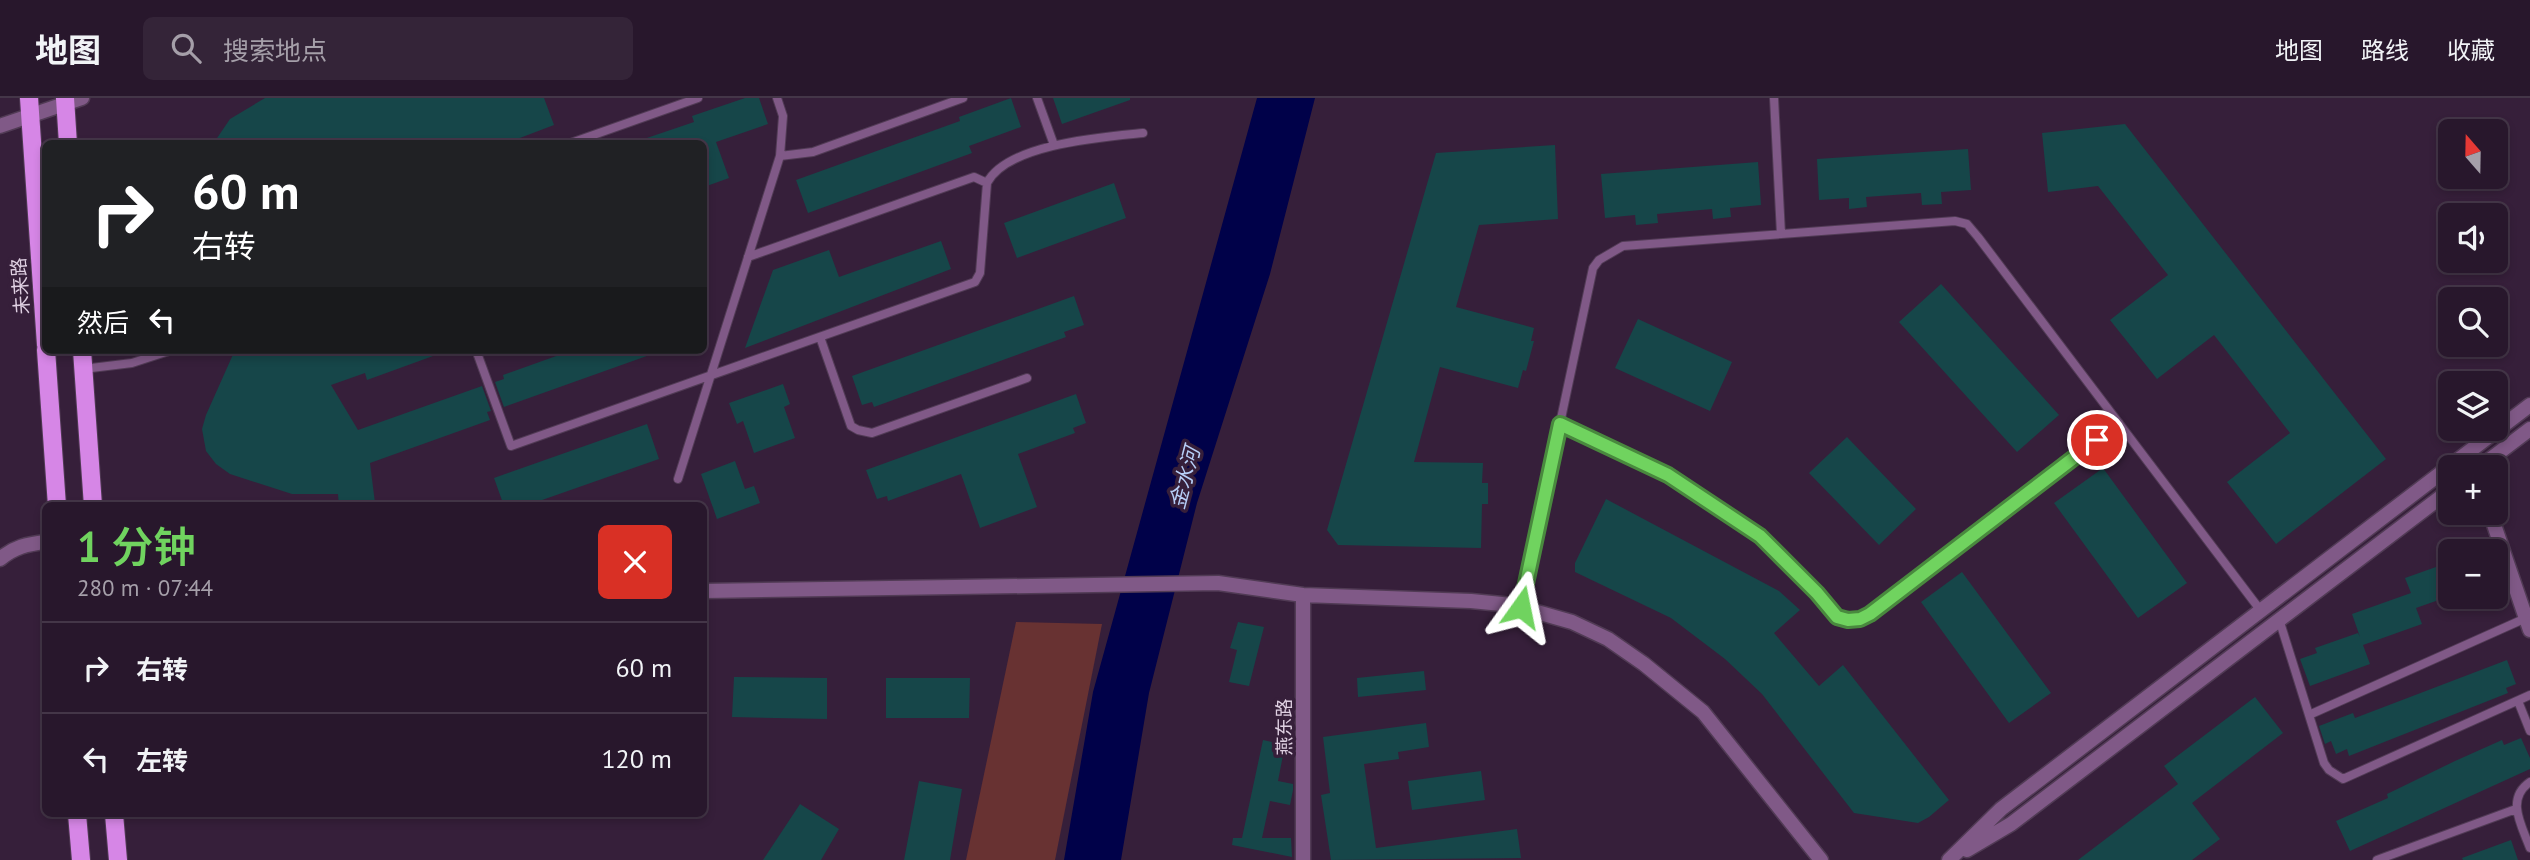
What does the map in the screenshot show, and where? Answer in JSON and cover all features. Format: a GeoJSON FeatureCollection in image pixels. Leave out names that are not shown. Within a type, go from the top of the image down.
{"type":"FeatureCollection","features":[{"type":"Feature","properties":{"kind":"main road"},"geometry":{"type":"LineString","coordinates":[[68,140],[71,99]]}},
{"type":"Feature","properties":{"kind":"main road","name":"未来路"},"geometry":{"type":"LineString","coordinates":[[29,107],[42,291]]}},
{"type":"Feature","properties":{"kind":"main road","name":"未来路"},"geometry":{"type":"LineString","coordinates":[[46,354],[57,502]]}},
{"type":"Feature","properties":{"kind":"main road"},"geometry":{"type":"LineString","coordinates":[[82,354],[93,502]]}},
{"type":"Feature","properties":{"kind":"main road"},"geometry":{"type":"LineString","coordinates":[[77,817],[81,860]]}},
{"type":"Feature","properties":{"kind":"main road"},"geometry":{"type":"LineString","coordinates":[[114,817],[118,860]]}},
{"type":"Feature","properties":{"kind":"street"},"geometry":{"type":"LineString","coordinates":[[0,126],[29,107],[71,99]]}},
{"type":"Feature","properties":{"kind":"street"},"geometry":{"type":"LineString","coordinates":[[1950,860],[2001,810],[2530,405]]}},
{"type":"Feature","properties":{"kind":"street"},"geometry":{"type":"LineString","coordinates":[[2496,455],[2530,429]]}},
{"type":"Feature","properties":{"kind":"street"},"geometry":{"type":"LineString","coordinates":[[1950,860],[2011,824],[2438,499]]}},
{"type":"Feature","properties":{"kind":"street"},"geometry":{"type":"LineString","coordinates":[[2494,525],[2528,624]]}},
{"type":"Feature","properties":{"kind":"street"},"geometry":{"type":"LineString","coordinates":[[0,559],[9,551],[23,545],[42,543]]}},
{"type":"Feature","properties":{"kind":"street"},"geometry":{"type":"LineString","coordinates":[[707,591],[1218,583],[1303,595],[1471,601],[1521,607],[1572,622],[1608,639],[1674,687],[1710,720],[1821,860]]}},
{"type":"Feature","properties":{"kind":"street","name":"燕东路"},"geometry":{"type":"LineString","coordinates":[[1303,595],[1303,860]]}},
{"type":"Feature","properties":{"kind":"lane"},"geometry":{"type":"LineString","coordinates":[[579,140],[698,98]]}},
{"type":"Feature","properties":{"kind":"lane"},"geometry":{"type":"LineString","coordinates":[[678,479],[780,156],[783,116],[777,98]]}},
{"type":"Feature","properties":{"kind":"lane"},"geometry":{"type":"LineString","coordinates":[[780,156],[813,152],[963,98]]}},
{"type":"Feature","properties":{"kind":"lane"},"geometry":{"type":"LineString","coordinates":[[1037,98],[1054,145]]}},
{"type":"Feature","properties":{"kind":"lane"},"geometry":{"type":"LineString","coordinates":[[1774,98],[1781,234]]}},
{"type":"Feature","properties":{"kind":"lane"},"geometry":{"type":"LineString","coordinates":[[477,354],[511,446],[975,282],[980,273],[987,183],[992,174],[1044,147],[1143,133]]}},
{"type":"Feature","properties":{"kind":"lane"},"geometry":{"type":"LineString","coordinates":[[748,257],[974,177],[987,183]]}},
{"type":"Feature","properties":{"kind":"lane"},"geometry":{"type":"LineString","coordinates":[[1521,607],[1593,268],[1599,260],[1623,246],[1955,221],[1967,224],[2261,611]]}},
{"type":"Feature","properties":{"kind":"lane"},"geometry":{"type":"LineString","coordinates":[[820,337],[851,426],[872,433],[1027,378]]}},
{"type":"Feature","properties":{"kind":"lane"},"geometry":{"type":"LineString","coordinates":[[83,369],[132,363],[160,354]]}},
{"type":"Feature","properties":{"kind":"lane"},"geometry":{"type":"LineString","coordinates":[[1560,424],[1668,475],[1760,536],[1837,617],[1848,620],[1860,619],[1870,614],[2119,423]]}},
{"type":"Feature","properties":{"kind":"lane"},"geometry":{"type":"LineString","coordinates":[[2279,619],[2324,763],[2329,770],[2343,779],[2530,695]]}},
{"type":"Feature","properties":{"kind":"lane"},"geometry":{"type":"LineString","coordinates":[[2309,715],[2528,624]]}},
{"type":"Feature","properties":{"kind":"lane"},"geometry":{"type":"LineString","coordinates":[[2518,701],[2530,732]]}},
{"type":"Feature","properties":{"kind":"lane"},"geometry":{"type":"LineString","coordinates":[[2530,782],[2524,786],[2517,798],[2516,809],[2530,848]]}},
{"type":"Feature","properties":{"kind":"lane"},"geometry":{"type":"LineString","coordinates":[[2377,860],[2516,809]]}},
{"type":"Feature","properties":{"kind":"shaded area"},"geometry":{"type":"Polygon","coordinates":[[[1016,622],[1102,624],[1055,860],[966,860],[1016,622]]]}},
{"type":"Feature","properties":{"kind":"water","name":"金水河"},"geometry":{"type":"Polygon","coordinates":[[[1257,98],[1315,98],[1270,274],[1197,503],[1149,693],[1121,860],[1064,860],[1093,692],[1257,98]]]}},
{"type":"Feature","properties":{"kind":"building"},"geometry":{"type":"Polygon","coordinates":[[[265,98],[544,98],[554,125],[515,140],[216,140],[230,119],[265,98]]]}},
{"type":"Feature","properties":{"kind":"building"},"geometry":{"type":"Polygon","coordinates":[[[745,98],[759,98],[768,124],[716,142],[729,178],[707,186],[707,140],[641,140],[694,122],[692,116],[745,98]]]}},
{"type":"Feature","properties":{"kind":"building"},"geometry":{"type":"Polygon","coordinates":[[[1011,98],[1021,127],[969,146],[972,153],[808,213],[796,180],[960,121],[959,117],[1011,98]]]}},
{"type":"Feature","properties":{"kind":"building"},"geometry":{"type":"Polygon","coordinates":[[[1053,98],[1130,98],[1130,100],[1062,124],[1053,98]]]}},
{"type":"Feature","properties":{"kind":"building"},"geometry":{"type":"Polygon","coordinates":[[[2125,124],[2386,459],[2276,544],[2227,482],[2290,433],[2214,335],[2157,379],[2110,320],[2168,275],[2098,186],[2048,192],[2042,133],[2125,124]]]}},
{"type":"Feature","properties":{"kind":"building"},"geometry":{"type":"Polygon","coordinates":[[[1555,145],[1558,219],[1479,225],[1456,307],[1534,328],[1531,341],[1534,341],[1526,371],[1523,370],[1518,388],[1440,367],[1414,462],[1483,463],[1482,483],[1488,483],[1488,504],[1482,504],[1481,548],[1338,545],[1327,530],[1436,153],[1555,145]]]}},
{"type":"Feature","properties":{"kind":"building"},"geometry":{"type":"Polygon","coordinates":[[[1968,149],[1971,190],[1941,192],[1942,204],[1922,205],[1921,193],[1866,197],[1867,207],[1849,209],[1849,198],[1819,200],[1817,159],[1968,149]]]}},
{"type":"Feature","properties":{"kind":"building"},"geometry":{"type":"Polygon","coordinates":[[[1758,162],[1761,205],[1730,208],[1731,217],[1713,219],[1712,209],[1657,214],[1658,223],[1636,225],[1635,215],[1605,218],[1601,174],[1758,162]]]}},
{"type":"Feature","properties":{"kind":"building"},"geometry":{"type":"Polygon","coordinates":[[[1114,183],[1126,218],[1017,258],[1004,223],[1114,183]]]}},
{"type":"Feature","properties":{"kind":"building"},"geometry":{"type":"Polygon","coordinates":[[[941,241],[951,269],[745,348],[773,270],[829,250],[839,277],[941,241]]]}},
{"type":"Feature","properties":{"kind":"building"},"geometry":{"type":"Polygon","coordinates":[[[1941,284],[2059,415],[2017,452],[1899,322],[1941,284]]]}},
{"type":"Feature","properties":{"kind":"building"},"geometry":{"type":"Polygon","coordinates":[[[1074,296],[1084,325],[1064,332],[1066,337],[874,407],[872,402],[862,405],[852,376],[1074,296]]]}},
{"type":"Feature","properties":{"kind":"building"},"geometry":{"type":"Polygon","coordinates":[[[1638,319],[1732,362],[1710,411],[1615,368],[1638,319]]]}},
{"type":"Feature","properties":{"kind":"building"},"geometry":{"type":"Polygon","coordinates":[[[233,354],[438,354],[367,380],[365,373],[331,385],[358,430],[482,386],[491,411],[487,412],[490,420],[370,463],[375,502],[339,502],[338,494],[292,494],[230,474],[216,464],[206,451],[202,429],[233,354]]]}},
{"type":"Feature","properties":{"kind":"building"},"geometry":{"type":"Polygon","coordinates":[[[562,354],[652,354],[504,407],[495,382],[504,379],[503,375],[562,354]]]}},
{"type":"Feature","properties":{"kind":"building"},"geometry":{"type":"Polygon","coordinates":[[[783,384],[790,404],[784,407],[795,438],[754,453],[743,421],[737,424],[729,403],[783,384]]]}},
{"type":"Feature","properties":{"kind":"building"},"geometry":{"type":"Polygon","coordinates":[[[1076,394],[1086,423],[1073,428],[1075,433],[1018,454],[1037,507],[980,528],[961,474],[888,501],[887,496],[877,499],[866,470],[1076,394]]]}},
{"type":"Feature","properties":{"kind":"building"},"geometry":{"type":"Polygon","coordinates":[[[647,424],[659,459],[536,502],[503,502],[494,478],[647,424]]]}},
{"type":"Feature","properties":{"kind":"building"},"geometry":{"type":"Polygon","coordinates":[[[1847,437],[1916,509],[1879,545],[1809,473],[1847,437]]]}},
{"type":"Feature","properties":{"kind":"building"},"geometry":{"type":"Polygon","coordinates":[[[735,461],[745,489],[754,486],[760,503],[717,519],[701,474],[735,461]]]}},
{"type":"Feature","properties":{"kind":"building"},"geometry":{"type":"Polygon","coordinates":[[[2103,468],[2187,583],[2138,618],[2054,503],[2103,468]]]}},
{"type":"Feature","properties":{"kind":"building"},"geometry":{"type":"Polygon","coordinates":[[[1606,499],[1779,591],[1800,610],[1774,633],[1819,686],[1843,665],[1949,800],[1918,823],[1854,813],[1762,694],[1725,659],[1671,618],[1575,572],[1575,563],[1606,499]]]}},
{"type":"Feature","properties":{"kind":"building"},"geometry":{"type":"Polygon","coordinates":[[[2438,566],[2438,600],[2416,608],[2422,624],[2363,645],[2370,664],[2310,686],[2300,659],[2317,653],[2315,648],[2358,633],[2360,637],[2352,614],[2411,593],[2405,578],[2438,566]]]}},
{"type":"Feature","properties":{"kind":"building"},"geometry":{"type":"Polygon","coordinates":[[[1962,572],[2051,693],[2009,723],[1921,602],[1962,572]]]}},
{"type":"Feature","properties":{"kind":"building"},"geometry":{"type":"Polygon","coordinates":[[[1238,622],[1264,627],[1249,686],[1229,682],[1237,650],[1230,648],[1238,622]]]}},
{"type":"Feature","properties":{"kind":"building"},"geometry":{"type":"Polygon","coordinates":[[[2507,660],[2516,684],[2506,688],[2508,693],[2349,756],[2347,749],[2336,754],[2331,741],[2325,744],[2319,726],[2353,713],[2355,718],[2507,660]]]}},
{"type":"Feature","properties":{"kind":"building"},"geometry":{"type":"Polygon","coordinates":[[[1424,671],[1426,690],[1358,697],[1357,678],[1424,671]]]}},
{"type":"Feature","properties":{"kind":"building"},"geometry":{"type":"Polygon","coordinates":[[[734,677],[827,678],[827,719],[732,717],[734,677]]]}},
{"type":"Feature","properties":{"kind":"building"},"geometry":{"type":"Polygon","coordinates":[[[886,678],[970,678],[969,718],[886,718],[886,678]]]}},
{"type":"Feature","properties":{"kind":"building"},"geometry":{"type":"Polygon","coordinates":[[[2255,697],[2283,733],[2192,803],[2220,839],[2192,860],[2078,860],[2178,784],[2164,766],[2255,697]]]}},
{"type":"Feature","properties":{"kind":"building"},"geometry":{"type":"Polygon","coordinates":[[[1426,723],[1429,747],[1398,752],[1399,759],[1364,764],[1376,848],[1517,829],[1521,858],[1331,860],[1321,795],[1330,793],[1323,737],[1426,723]]]}},
{"type":"Feature","properties":{"kind":"building"},"geometry":{"type":"Polygon","coordinates":[[[2521,738],[2530,758],[2530,769],[2350,851],[2336,821],[2388,798],[2387,794],[2455,761],[2502,740],[2504,745],[2521,738]]]}},
{"type":"Feature","properties":{"kind":"building"},"geometry":{"type":"Polygon","coordinates":[[[1263,740],[1285,745],[1278,781],[1293,784],[1293,790],[1290,805],[1270,801],[1262,838],[1291,838],[1292,857],[1232,845],[1233,838],[1242,838],[1263,740]]]}},
{"type":"Feature","properties":{"kind":"building"},"geometry":{"type":"Polygon","coordinates":[[[1481,771],[1485,800],[1412,810],[1408,781],[1481,771]]]}},
{"type":"Feature","properties":{"kind":"building"},"geometry":{"type":"Polygon","coordinates":[[[919,781],[962,789],[950,860],[904,860],[919,781]]]}},
{"type":"Feature","properties":{"kind":"building"},"geometry":{"type":"Polygon","coordinates":[[[800,804],[839,829],[821,860],[763,860],[800,804]]]}},
{"type":"Feature","properties":{"kind":"building"},"geometry":{"type":"Polygon","coordinates":[[[2511,840],[2518,860],[2462,858],[2511,840]]]}},
{"type":"Feature","properties":{"kind":"route"},"geometry":{"type":"LineString","coordinates":[[1521,607],[1560,424],[1668,475],[1760,536],[1837,617],[1848,620],[1860,619],[1870,614],[2097,440]]}}]}
